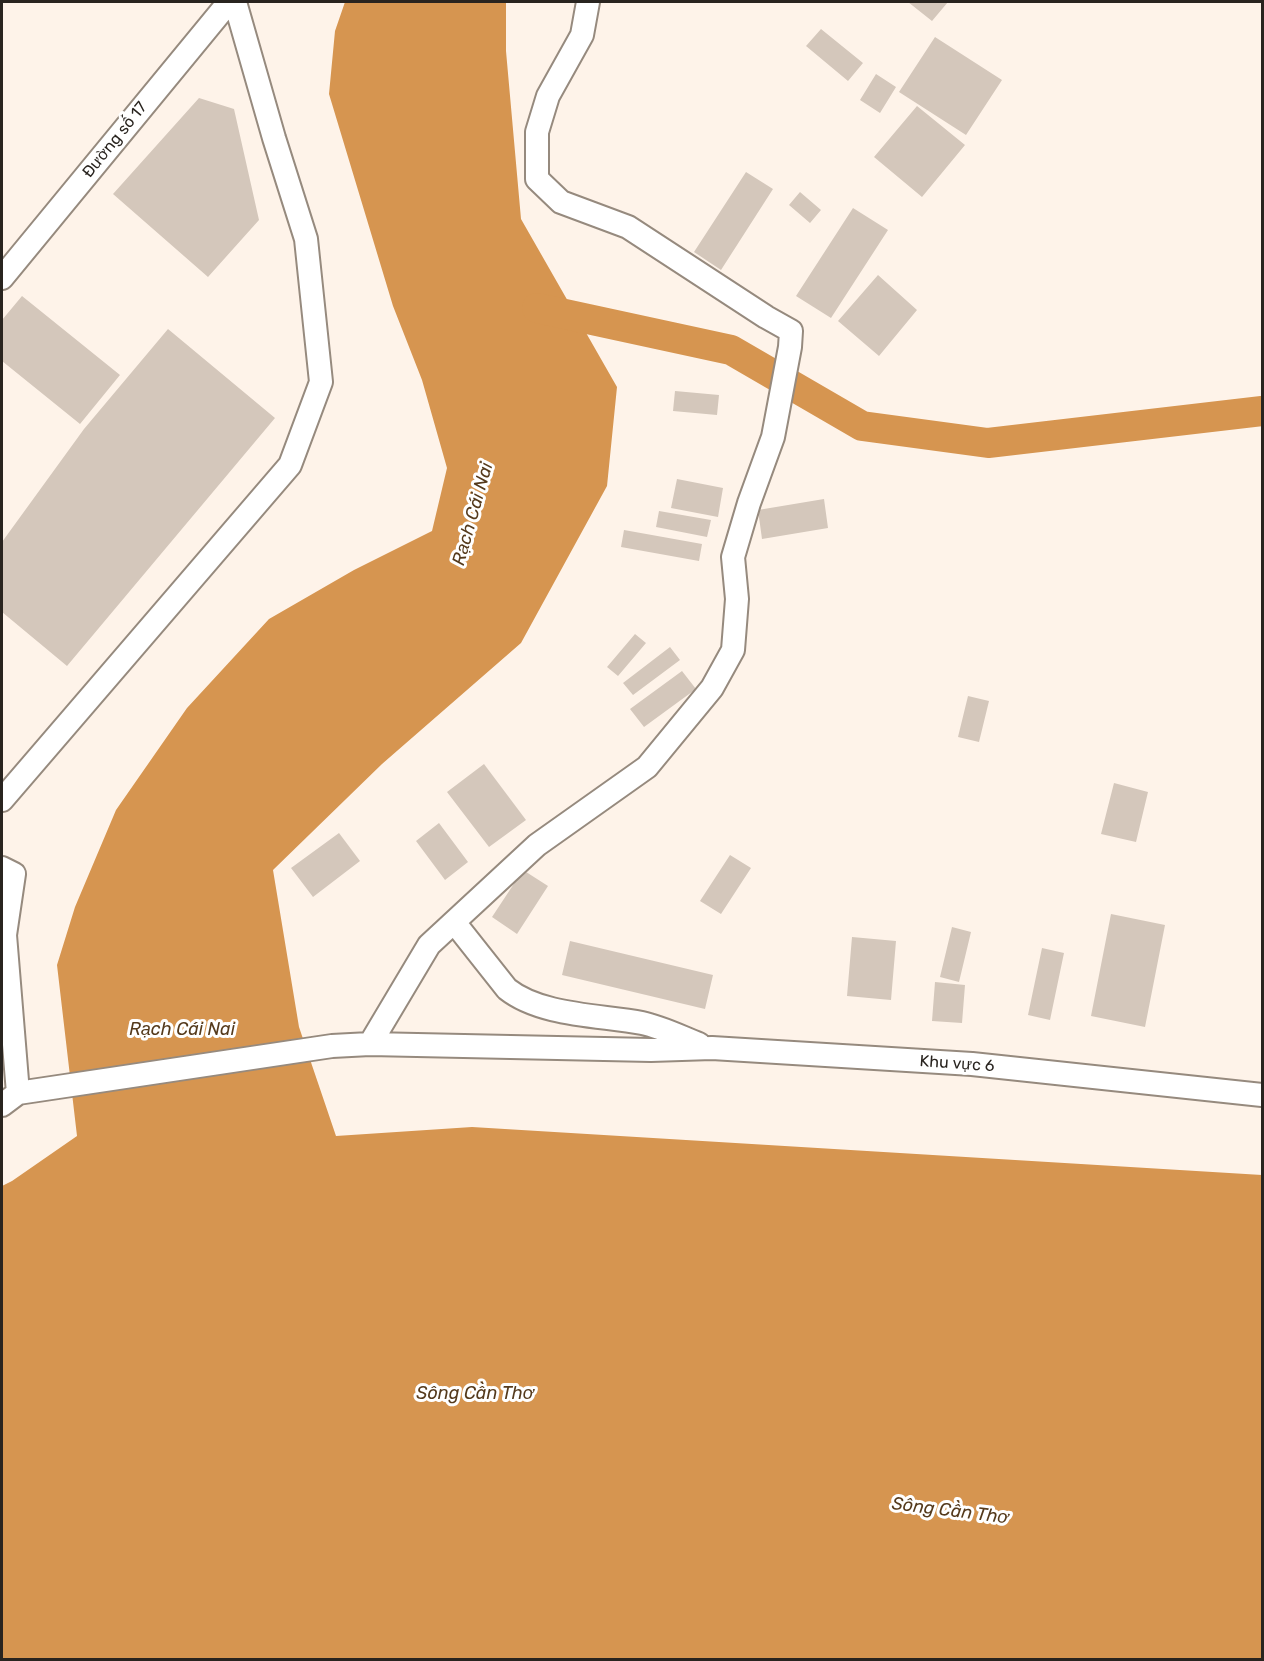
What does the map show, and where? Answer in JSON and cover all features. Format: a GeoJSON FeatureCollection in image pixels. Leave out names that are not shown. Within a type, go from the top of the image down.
{"type":"FeatureCollection","features":[{"type":"Feature","properties":{"kind":"street","name":"Đường số 17"},"geometry":{"type":"LineString","coordinates":[[2,278],[229,2]]}},
{"type":"Feature","properties":{"kind":"street"},"geometry":{"type":"LineString","coordinates":[[2,800],[290,465],[321,382],[306,239],[235,2]]}},
{"type":"Feature","properties":{"kind":"street"},"geometry":{"type":"LineString","coordinates":[[370,1044],[429,945],[537,845],[647,767],[712,688],[733,650],[737,599],[733,557],[749,503],[773,437],[791,331],[628,226],[561,202],[537,179],[537,132],[549,96],[582,35],[588,2]]}},
{"type":"Feature","properties":{"kind":"street"},"geometry":{"type":"LineString","coordinates":[[8,871],[5,935],[10,1099]]}},
{"type":"Feature","properties":{"kind":"street"},"geometry":{"type":"LineString","coordinates":[[454,922],[513,994],[555,1010],[645,1024],[712,1048]]}},
{"type":"Feature","properties":{"kind":"street","name":"Khu vực 6"},"geometry":{"type":"LineString","coordinates":[[10,1099],[63,1084],[332,1046],[370,1044],[651,1050],[712,1048],[972,1064],[1263,1095]]}},
{"type":"Feature","properties":{"kind":"water","name":"Sông Cần Thơ"},"geometry":{"type":"Polygon","coordinates":[[[345,2],[506,2],[506,51],[521,219],[617,387],[607,486],[521,643],[382,764],[273,870],[299,1027],[336,1136],[472,1127],[1262,1175],[1262,1659],[2,1659],[2,1186],[77,1136],[57,965],[75,907],[116,810],[187,708],[269,619],[354,570],[432,531],[447,468],[422,380],[393,306],[329,94],[335,31],[345,2]]]}},
{"type":"Feature","properties":{"kind":"building"},"geometry":{"type":"Polygon","coordinates":[[[908,2],[948,2],[932,21],[908,2]]]}},
{"type":"Feature","properties":{"kind":"building"},"geometry":{"type":"Polygon","coordinates":[[[821,29],[863,63],[848,81],[806,46],[821,29]]]}},
{"type":"Feature","properties":{"kind":"building"},"geometry":{"type":"Polygon","coordinates":[[[935,37],[1002,80],[966,135],[899,92],[935,37]]]}},
{"type":"Feature","properties":{"kind":"building"},"geometry":{"type":"Polygon","coordinates":[[[876,74],[896,87],[880,113],[860,100],[876,74]]]}},
{"type":"Feature","properties":{"kind":"building"},"geometry":{"type":"Polygon","coordinates":[[[199,98],[234,109],[259,220],[208,277],[113,194],[199,98]]]}},
{"type":"Feature","properties":{"kind":"building"},"geometry":{"type":"Polygon","coordinates":[[[917,106],[965,145],[922,197],[874,157],[917,106]]]}},
{"type":"Feature","properties":{"kind":"building"},"geometry":{"type":"Polygon","coordinates":[[[746,172],[773,189],[721,270],[694,252],[746,172]]]}},
{"type":"Feature","properties":{"kind":"building"},"geometry":{"type":"Polygon","coordinates":[[[800,192],[821,210],[810,223],[789,205],[800,192]]]}},
{"type":"Feature","properties":{"kind":"building"},"geometry":{"type":"Polygon","coordinates":[[[853,208],[888,230],[831,318],[796,296],[853,208]]]}},
{"type":"Feature","properties":{"kind":"building"},"geometry":{"type":"Polygon","coordinates":[[[878,275],[917,310],[879,356],[838,321],[878,275]]]}},
{"type":"Feature","properties":{"kind":"building"},"geometry":{"type":"Polygon","coordinates":[[[22,296],[120,375],[80,424],[2,361],[2,320],[22,296]]]}},
{"type":"Feature","properties":{"kind":"building"},"geometry":{"type":"Polygon","coordinates":[[[168,329],[275,418],[67,666],[2,612],[2,542],[84,429],[168,329]]]}},
{"type":"Feature","properties":{"kind":"building"},"geometry":{"type":"Polygon","coordinates":[[[675,391],[719,395],[717,415],[673,411],[675,391]]]}},
{"type":"Feature","properties":{"kind":"building"},"geometry":{"type":"Polygon","coordinates":[[[677,479],[723,488],[718,517],[671,508],[677,479]]]}},
{"type":"Feature","properties":{"kind":"building"},"geometry":{"type":"Polygon","coordinates":[[[824,499],[828,528],[762,539],[758,510],[824,499]]]}},
{"type":"Feature","properties":{"kind":"building"},"geometry":{"type":"Polygon","coordinates":[[[659,511],[711,520],[707,537],[656,527],[659,511]]]}},
{"type":"Feature","properties":{"kind":"building"},"geometry":{"type":"Polygon","coordinates":[[[624,530],[702,544],[699,561],[621,547],[624,530]]]}},
{"type":"Feature","properties":{"kind":"building"},"geometry":{"type":"Polygon","coordinates":[[[635,634],[646,643],[618,676],[607,667],[635,634]]]}},
{"type":"Feature","properties":{"kind":"building"},"geometry":{"type":"Polygon","coordinates":[[[670,647],[680,660],[633,695],[623,683],[670,647]]]}},
{"type":"Feature","properties":{"kind":"building"},"geometry":{"type":"Polygon","coordinates":[[[682,671],[696,689],[644,727],[630,709],[682,671]]]}},
{"type":"Feature","properties":{"kind":"building"},"geometry":{"type":"Polygon","coordinates":[[[968,696],[989,701],[979,742],[958,737],[968,696]]]}},
{"type":"Feature","properties":{"kind":"building"},"geometry":{"type":"Polygon","coordinates":[[[484,764],[526,820],[489,847],[447,792],[484,764]]]}},
{"type":"Feature","properties":{"kind":"building"},"geometry":{"type":"Polygon","coordinates":[[[1114,783],[1148,792],[1136,842],[1101,834],[1114,783]]]}},
{"type":"Feature","properties":{"kind":"building"},"geometry":{"type":"Polygon","coordinates":[[[439,823],[468,862],[445,880],[416,841],[439,823]]]}},
{"type":"Feature","properties":{"kind":"building"},"geometry":{"type":"Polygon","coordinates":[[[339,833],[360,861],[313,897],[291,868],[339,833]]]}},
{"type":"Feature","properties":{"kind":"building"},"geometry":{"type":"Polygon","coordinates":[[[730,855],[751,868],[721,914],[700,901],[730,855]]]}},
{"type":"Feature","properties":{"kind":"building"},"geometry":{"type":"Polygon","coordinates":[[[523,870],[548,886],[517,934],[492,917],[523,870]]]}},
{"type":"Feature","properties":{"kind":"building"},"geometry":{"type":"Polygon","coordinates":[[[1111,914],[1165,925],[1145,1027],[1091,1016],[1111,914]]]}},
{"type":"Feature","properties":{"kind":"building"},"geometry":{"type":"Polygon","coordinates":[[[952,927],[971,932],[959,982],[940,977],[952,927]]]}},
{"type":"Feature","properties":{"kind":"building"},"geometry":{"type":"Polygon","coordinates":[[[852,937],[896,941],[891,1000],[847,996],[852,937]]]}},
{"type":"Feature","properties":{"kind":"building"},"geometry":{"type":"Polygon","coordinates":[[[570,941],[713,975],[705,1009],[562,975],[570,941]]]}},
{"type":"Feature","properties":{"kind":"building"},"geometry":{"type":"Polygon","coordinates":[[[1042,948],[1064,953],[1050,1020],[1028,1015],[1042,948]]]}},
{"type":"Feature","properties":{"kind":"building"},"geometry":{"type":"Polygon","coordinates":[[[935,982],[965,985],[962,1023],[932,1021],[935,982]]]}},
{"type":"Feature","properties":{"kind":"waterway"},"geometry":{"type":"LineString","coordinates":[[537,308],[731,350],[862,426],[988,443],[1262,411]]}},
{"type":"Feature","properties":{"kind":"water label","name":"Rạch Cái Nai"},"geometry":{"type":"Point","coordinates":[473,514]}},
{"type":"Feature","properties":{"kind":"water label","name":"Rạch Cái Nai"},"geometry":{"type":"Point","coordinates":[182,1030]}}]}
